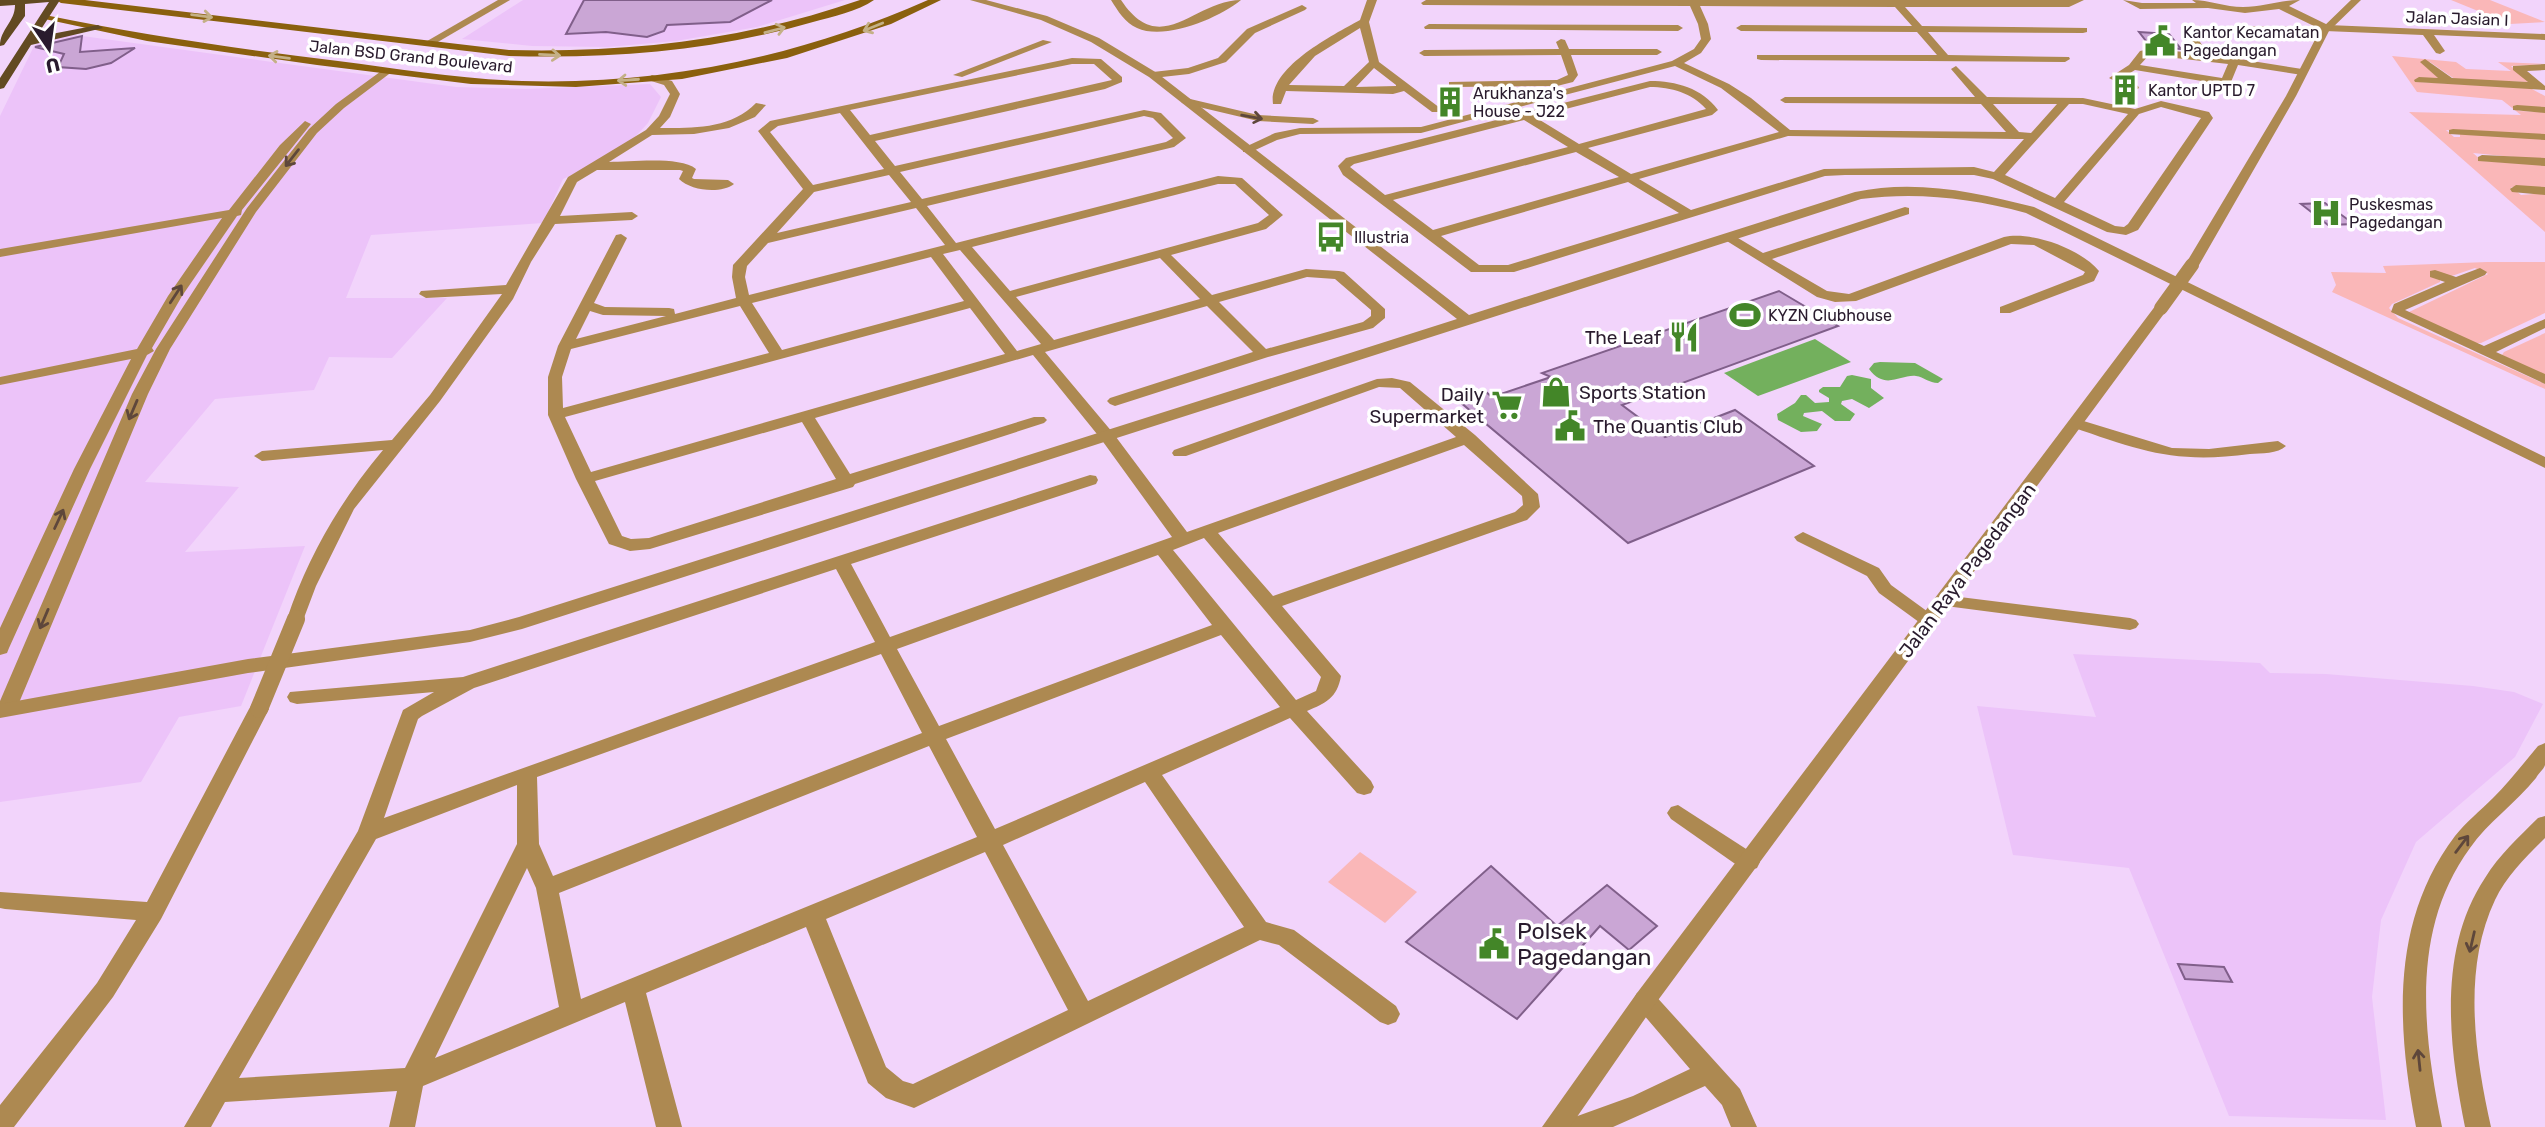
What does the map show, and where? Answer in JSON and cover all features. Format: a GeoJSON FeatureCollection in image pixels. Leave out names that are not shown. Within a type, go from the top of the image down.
{"type":"FeatureCollection","features":[{"type":"Feature","properties":{"kind":"main road"},"geometry":{"type":"LineString","coordinates":[[0,3],[47,0]]}},
{"type":"Feature","properties":{"kind":"main road"},"geometry":{"type":"LineString","coordinates":[[0,86],[55,0]]}},
{"type":"Feature","properties":{"kind":"main road","name":"Jalan BSD Grand Boulevard"},"geometry":{"type":"LineString","coordinates":[[61,0],[427,44],[561,56],[680,49],[768,32],[827,16],[869,0]]}},
{"type":"Feature","properties":{"kind":"main road","name":"Jalan BSD Grand Boulevard"},"geometry":{"type":"LineString","coordinates":[[15,16],[45,18],[207,48],[458,80],[524,84],[652,78],[716,69],[794,53],[866,31],[936,0]]}},
{"type":"Feature","properties":{"kind":"main road"},"geometry":{"type":"LineString","coordinates":[[0,43],[20,1]]}},
{"type":"Feature","properties":{"kind":"main road"},"geometry":{"type":"LineString","coordinates":[[28,43],[57,34],[98,28]]}},
{"type":"Feature","properties":{"kind":"street"},"geometry":{"type":"LineString","coordinates":[[427,44],[505,0]]}},
{"type":"Feature","properties":{"kind":"street"},"geometry":{"type":"LineString","coordinates":[[975,0],[1057,23],[1095,40],[1153,75],[1469,322]]}},
{"type":"Feature","properties":{"kind":"street"},"geometry":{"type":"LineString","coordinates":[[1116,0],[1127,19],[1150,30],[1168,29],[1197,13],[1236,0]]}},
{"type":"Feature","properties":{"kind":"street"},"geometry":{"type":"LineString","coordinates":[[1372,0],[1364,22],[1374,63],[1436,110]]}},
{"type":"Feature","properties":{"kind":"street"},"geometry":{"type":"LineString","coordinates":[[1426,3],[1545,1],[2068,4],[2079,0]]}},
{"type":"Feature","properties":{"kind":"street"},"geometry":{"type":"LineString","coordinates":[[2128,0],[2140,6],[2202,3],[2249,9],[2283,7],[2295,0]]}},
{"type":"Feature","properties":{"kind":"street","name":"Jalan Raya Pagedangan"},"geometry":{"type":"LineString","coordinates":[[1555,1127],[1646,1000],[2077,424],[2192,265],[2291,96],[2325,29],[2354,0]]}},
{"type":"Feature","properties":{"kind":"street"},"geometry":{"type":"LineString","coordinates":[[1453,84],[1564,82],[1573,75],[1545,1]]}},
{"type":"Feature","properties":{"kind":"street"},"geometry":{"type":"LineString","coordinates":[[1896,2],[1945,58]]}},
{"type":"Feature","properties":{"kind":"street"},"geometry":{"type":"LineString","coordinates":[[1185,100],[1298,126],[1401,133],[1676,63],[1697,52],[1707,36],[1707,29],[1693,3]]}},
{"type":"Feature","properties":{"kind":"street"},"geometry":{"type":"LineString","coordinates":[[2283,7],[2325,29]]}},
{"type":"Feature","properties":{"kind":"street"},"geometry":{"type":"LineString","coordinates":[[1153,75],[1189,71],[1222,60],[1251,31],[1302,8]]}},
{"type":"Feature","properties":{"kind":"street"},"geometry":{"type":"LineString","coordinates":[[1277,102],[1280,88],[1308,54],[1364,22]]}},
{"type":"Feature","properties":{"kind":"street"},"geometry":{"type":"LineString","coordinates":[[1429,27],[1678,28]]}},
{"type":"Feature","properties":{"kind":"street","name":"Jalan Jasian I"},"geometry":{"type":"LineString","coordinates":[[2205,57],[2194,42],[2193,29],[2196,27],[2545,37]]}},
{"type":"Feature","properties":{"kind":"street"},"geometry":{"type":"LineString","coordinates":[[1741,28],[2083,30]]}},
{"type":"Feature","properties":{"kind":"street"},"geometry":{"type":"LineString","coordinates":[[2427,33],[2440,51]]}},
{"type":"Feature","properties":{"kind":"street"},"geometry":{"type":"LineString","coordinates":[[927,91],[935,83],[1047,42]]}},
{"type":"Feature","properties":{"kind":"street"},"geometry":{"type":"LineString","coordinates":[[1424,53],[1657,52]]}},
{"type":"Feature","properties":{"kind":"street"},"geometry":{"type":"LineString","coordinates":[[2134,88],[2114,79],[2133,67],[2144,53],[2149,52],[2205,57],[2302,72]]}},
{"type":"Feature","properties":{"kind":"street"},"geometry":{"type":"LineString","coordinates":[[2057,69],[1762,63],[1945,58],[2065,59]]}},
{"type":"Feature","properties":{"kind":"street"},"geometry":{"type":"LineString","coordinates":[[810,188],[764,131],[774,123],[1081,60],[1097,61],[1118,79],[1117,82],[1105,86],[868,139]]}},
{"type":"Feature","properties":{"kind":"street"},"geometry":{"type":"LineString","coordinates":[[2133,67],[2226,82],[2234,61]]}},
{"type":"Feature","properties":{"kind":"street"},"geometry":{"type":"LineString","coordinates":[[2425,62],[2450,82]]}},
{"type":"Feature","properties":{"kind":"street"},"geometry":{"type":"LineString","coordinates":[[1346,90],[1374,63]]}},
{"type":"Feature","properties":{"kind":"street"},"geometry":{"type":"LineString","coordinates":[[1676,63],[1725,86],[1747,100],[1787,134]]}},
{"type":"Feature","properties":{"kind":"street"},"geometry":{"type":"LineString","coordinates":[[2542,89],[2517,68],[2545,67]]}},
{"type":"Feature","properties":{"kind":"street"},"geometry":{"type":"LineString","coordinates":[[0,648],[116,397],[140,352],[232,212],[297,131],[323,107],[373,69]]}},
{"type":"Feature","properties":{"kind":"street"},"geometry":{"type":"LineString","coordinates":[[1956,69],[2016,136]]}},
{"type":"Feature","properties":{"kind":"street"},"geometry":{"type":"LineString","coordinates":[[3,710],[135,406],[163,349],[251,211],[313,131],[340,106],[388,71]]}},
{"type":"Feature","properties":{"kind":"street"},"geometry":{"type":"LineString","coordinates":[[0,1125],[105,990],[153,912],[259,709],[307,586],[346,509],[435,398],[511,289],[572,180],[650,132],[664,117],[675,94],[668,83],[652,78]]}},
{"type":"Feature","properties":{"kind":"street"},"geometry":{"type":"LineString","coordinates":[[2419,80],[2542,89]]}},
{"type":"Feature","properties":{"kind":"street"},"geometry":{"type":"LineString","coordinates":[[1280,88],[1394,91],[1402,88],[1401,84]]}},
{"type":"Feature","properties":{"kind":"street"},"geometry":{"type":"LineString","coordinates":[[1384,200],[1712,110],[1709,104],[1675,85],[1663,84],[1525,116],[1350,161],[1344,166],[1347,172],[1384,200],[1476,269],[1493,271],[1509,269],[1824,173],[1973,171],[1997,176],[2112,229],[2126,231],[2133,227],[2207,118],[2196,110],[2168,104],[2149,106],[2135,112],[2057,202]]}},
{"type":"Feature","properties":{"kind":"street"},"geometry":{"type":"LineString","coordinates":[[1785,100],[2067,100],[2098,103],[2135,112]]}},
{"type":"Feature","properties":{"kind":"street"},"geometry":{"type":"LineString","coordinates":[[1997,176],[2067,100]]}},
{"type":"Feature","properties":{"kind":"street"},"geometry":{"type":"LineString","coordinates":[[650,132],[690,130],[735,123],[754,115],[760,105]]}},
{"type":"Feature","properties":{"kind":"street"},"geometry":{"type":"LineString","coordinates":[[2517,108],[2545,110]]}},
{"type":"Feature","properties":{"kind":"street"},"geometry":{"type":"LineString","coordinates":[[843,109],[920,205],[1006,296],[1184,541]]}},
{"type":"Feature","properties":{"kind":"street"},"geometry":{"type":"LineString","coordinates":[[763,240],[1170,145],[1178,141],[1179,135],[1157,115],[1144,113],[810,188],[763,240],[738,271],[737,283],[745,300],[778,355]]}},
{"type":"Feature","properties":{"kind":"street"},"geometry":{"type":"LineString","coordinates":[[1525,116],[1689,214]]}},
{"type":"Feature","properties":{"kind":"street"},"geometry":{"type":"LineString","coordinates":[[1247,150],[1298,126]]}},
{"type":"Feature","properties":{"kind":"street"},"geometry":{"type":"LineString","coordinates":[[297,131],[313,131]]}},
{"type":"Feature","properties":{"kind":"street"},"geometry":{"type":"LineString","coordinates":[[2453,132],[2545,136]]}},
{"type":"Feature","properties":{"kind":"street"},"geometry":{"type":"LineString","coordinates":[[1431,235],[1787,134],[2034,136]]}},
{"type":"Feature","properties":{"kind":"street"},"geometry":{"type":"LineString","coordinates":[[2482,159],[2545,162]]}},
{"type":"Feature","properties":{"kind":"street"},"geometry":{"type":"LineString","coordinates":[[597,166],[681,166],[690,169],[685,179],[687,182],[701,185],[728,184]]}},
{"type":"Feature","properties":{"kind":"street"},"geometry":{"type":"LineString","coordinates":[[565,346],[1218,180],[1238,180],[1277,215],[1262,226],[1006,296]]}},
{"type":"Feature","properties":{"kind":"street"},"geometry":{"type":"LineString","coordinates":[[3,710],[248,666],[470,636],[509,626],[1469,322],[1859,195],[1903,189],[1952,191],[2030,210],[2545,463]]}},
{"type":"Feature","properties":{"kind":"street"},"geometry":{"type":"LineString","coordinates":[[2516,189],[2545,191]]}},
{"type":"Feature","properties":{"kind":"street"},"geometry":{"type":"LineString","coordinates":[[0,253],[232,212],[251,211]]}},
{"type":"Feature","properties":{"kind":"street"},"geometry":{"type":"LineString","coordinates":[[1762,258],[1905,211]]}},
{"type":"Feature","properties":{"kind":"street"},"geometry":{"type":"LineString","coordinates":[[551,220],[632,216]]}},
{"type":"Feature","properties":{"kind":"street"},"geometry":{"type":"LineString","coordinates":[[621,238],[565,346],[555,377],[555,415],[615,540],[630,545],[650,544],[1039,420]]}},
{"type":"Feature","properties":{"kind":"street"},"geometry":{"type":"LineString","coordinates":[[1728,238],[1822,294],[1835,298],[1851,298],[2008,240],[2021,238],[2033,239],[2086,265],[2092,271],[2089,278],[2005,310]]}},
{"type":"Feature","properties":{"kind":"street"},"geometry":{"type":"LineString","coordinates":[[935,253],[1014,356]]}},
{"type":"Feature","properties":{"kind":"street"},"geometry":{"type":"LineString","coordinates":[[1162,253],[1208,302],[1263,354]]}},
{"type":"Feature","properties":{"kind":"street"},"geometry":{"type":"LineString","coordinates":[[2480,272],[2399,307],[2398,312],[2545,380]]}},
{"type":"Feature","properties":{"kind":"street"},"geometry":{"type":"LineString","coordinates":[[584,479],[1306,273],[1339,275],[1378,309],[1378,318],[1368,325],[1263,354],[1115,401]]}},
{"type":"Feature","properties":{"kind":"street"},"geometry":{"type":"LineString","coordinates":[[2435,274],[2456,282]]}},
{"type":"Feature","properties":{"kind":"street"},"geometry":{"type":"LineString","coordinates":[[426,294],[511,289]]}},
{"type":"Feature","properties":{"kind":"street"},"geometry":{"type":"LineString","coordinates":[[555,415],[971,303]]}},
{"type":"Feature","properties":{"kind":"street"},"geometry":{"type":"LineString","coordinates":[[586,304],[603,311],[615,312],[701,311]]}},
{"type":"Feature","properties":{"kind":"street"},"geometry":{"type":"LineString","coordinates":[[2484,352],[2545,323]]}},
{"type":"Feature","properties":{"kind":"street"},"geometry":{"type":"LineString","coordinates":[[0,381],[163,349]]}},
{"type":"Feature","properties":{"kind":"street"},"geometry":{"type":"LineString","coordinates":[[1180,453],[1377,383],[1392,382],[1405,384],[1530,494],[1532,507],[1521,516],[1270,604]]}},
{"type":"Feature","properties":{"kind":"street"},"geometry":{"type":"LineString","coordinates":[[806,415],[847,483]]}},
{"type":"Feature","properties":{"kind":"street"},"geometry":{"type":"LineString","coordinates":[[2077,424],[2142,445],[2184,454],[2219,454],[2278,446]]}},
{"type":"Feature","properties":{"kind":"street"},"geometry":{"type":"LineString","coordinates":[[368,833],[1469,438]]}},
{"type":"Feature","properties":{"kind":"street"},"geometry":{"type":"LineString","coordinates":[[262,456],[396,444]]}},
{"type":"Feature","properties":{"kind":"street"},"geometry":{"type":"LineString","coordinates":[[197,1127],[368,833],[410,715],[467,682],[1090,480]]}},
{"type":"Feature","properties":{"kind":"street"},"geometry":{"type":"LineString","coordinates":[[219,1091],[412,1079],[990,841],[1323,696],[1329,689],[1331,676],[1208,532]]}},
{"type":"Feature","properties":{"kind":"street"},"geometry":{"type":"LineString","coordinates":[[1803,537],[1872,572],[1885,589],[1929,621]]}},
{"type":"Feature","properties":{"kind":"street"},"geometry":{"type":"LineString","coordinates":[[1163,549],[1222,628],[1292,710],[1364,787]]}},
{"type":"Feature","properties":{"kind":"street"},"geometry":{"type":"LineString","coordinates":[[841,562],[1083,1014]]}},
{"type":"Feature","properties":{"kind":"street"},"geometry":{"type":"LineString","coordinates":[[1944,601],[2130,624]]}},
{"type":"Feature","properties":{"kind":"street"},"geometry":{"type":"LineString","coordinates":[[547,888],[934,736],[1222,628]]}},
{"type":"Feature","properties":{"kind":"street"},"geometry":{"type":"LineString","coordinates":[[297,697],[467,682]]}},
{"type":"Feature","properties":{"kind":"street"},"geometry":{"type":"LineString","coordinates":[[2429,1127],[2423,1100],[2413,995],[2417,941],[2432,889],[2463,841],[2508,796],[2545,751]]}},
{"type":"Feature","properties":{"kind":"street"},"geometry":{"type":"LineString","coordinates":[[1150,773],[1259,930]]}},
{"type":"Feature","properties":{"kind":"street"},"geometry":{"type":"LineString","coordinates":[[527,774],[528,844],[547,888],[572,1014]]}},
{"type":"Feature","properties":{"kind":"street"},"geometry":{"type":"LineString","coordinates":[[1678,813],[1749,862]]}},
{"type":"Feature","properties":{"kind":"street"},"geometry":{"type":"LineString","coordinates":[[2478,1127],[2462,1029],[2464,976],[2480,908],[2511,858],[2545,824]]}},
{"type":"Feature","properties":{"kind":"street"},"geometry":{"type":"LineString","coordinates":[[402,1127],[412,1079],[528,844]]}},
{"type":"Feature","properties":{"kind":"street"},"geometry":{"type":"LineString","coordinates":[[5,900],[153,912]]}},
{"type":"Feature","properties":{"kind":"street"},"geometry":{"type":"LineString","coordinates":[[813,915],[877,1075],[895,1090],[914,1096],[1259,930],[1286,937],[1388,1014]]}},
{"type":"Feature","properties":{"kind":"street"},"geometry":{"type":"LineString","coordinates":[[633,989],[669,1127]]}},
{"type":"Feature","properties":{"kind":"street"},"geometry":{"type":"LineString","coordinates":[[1646,1000],[1731,1097],[1744,1127]]}},
{"type":"Feature","properties":{"kind":"street"},"geometry":{"type":"LineString","coordinates":[[1581,1127],[1640,1105],[1709,1072]]}},
{"type":"Feature","properties":{"kind":"shaded area"},"geometry":{"type":"Polygon","coordinates":[[[523,0],[845,0],[757,27],[676,41],[608,47],[532,46],[462,39],[523,0]]]}},
{"type":"Feature","properties":{"kind":"shaded area"},"geometry":{"type":"Polygon","coordinates":[[[2451,0],[2490,0],[2545,22],[2510,24],[2451,0]]]}},
{"type":"Feature","properties":{"kind":"shaded area"},"geometry":{"type":"Polygon","coordinates":[[[68,34],[456,87],[526,89],[650,84],[661,97],[648,123],[635,137],[597,163],[563,179],[543,223],[371,235],[346,298],[447,298],[392,358],[329,357],[314,390],[215,399],[145,482],[239,487],[185,552],[305,546],[241,706],[179,717],[141,782],[0,802],[0,116],[34,46],[48,38],[68,34]]]}},
{"type":"Feature","properties":{"kind":"shaded area"},"geometry":{"type":"Polygon","coordinates":[[[2392,56],[2456,62],[2466,69],[2511,71],[2498,62],[2545,64],[2511,66],[2529,82],[2456,80],[2430,62],[2421,62],[2439,78],[2416,79],[2419,82],[2530,88],[2545,96],[2545,108],[2514,107],[2519,111],[2545,112],[2545,135],[2446,130],[2454,137],[2460,137],[2460,134],[2545,139],[2545,160],[2473,153],[2482,161],[2545,165],[2545,188],[2511,187],[2521,195],[2545,193],[2545,232],[2409,112],[2521,115],[2502,100],[2417,92],[2392,56]]]}},
{"type":"Feature","properties":{"kind":"shaded area"},"geometry":{"type":"Polygon","coordinates":[[[2545,262],[2545,313],[2481,343],[2475,343],[2407,313],[2488,274],[2475,268],[2440,280],[2389,308],[2398,318],[2545,384],[2545,389],[2332,292],[2336,285],[2331,272],[2386,273],[2383,266],[2545,262]]]}},
{"type":"Feature","properties":{"kind":"shaded area"},"geometry":{"type":"Polygon","coordinates":[[[2545,333],[2545,376],[2502,355],[2504,352],[2545,333]]]}},
{"type":"Feature","properties":{"kind":"shaded area"},"geometry":{"type":"Polygon","coordinates":[[[1815,339],[1851,362],[1758,396],[1724,373],[1815,339]]]}},
{"type":"Feature","properties":{"kind":"shaded area"},"geometry":{"type":"Polygon","coordinates":[[[1874,363],[1915,363],[1943,379],[1938,383],[1916,376],[1881,379],[1869,369],[1874,363]]]}},
{"type":"Feature","properties":{"kind":"shaded area"},"geometry":{"type":"Polygon","coordinates":[[[1847,376],[1871,379],[1871,388],[1884,398],[1869,408],[1852,399],[1842,401],[1841,404],[1855,414],[1850,421],[1835,421],[1822,411],[1804,413],[1803,416],[1822,424],[1817,431],[1801,432],[1778,420],[1777,414],[1795,403],[1801,395],[1806,395],[1815,403],[1829,402],[1829,398],[1819,390],[1823,387],[1840,387],[1847,376]]]}},
{"type":"Feature","properties":{"kind":"shaded area"},"geometry":{"type":"Polygon","coordinates":[[[2073,654],[2260,663],[2270,673],[2326,674],[2473,686],[2514,692],[2543,704],[2515,757],[2416,842],[2381,920],[2372,997],[2386,1120],[2229,1116],[2129,868],[2013,855],[1977,706],[2096,717],[2073,654]]]}},
{"type":"Feature","properties":{"kind":"shaded area"},"geometry":{"type":"Polygon","coordinates":[[[1360,852],[1417,892],[1385,923],[1328,882],[1360,852]]]}},
{"type":"Feature","properties":{"kind":"building"},"geometry":{"type":"Polygon","coordinates":[[[584,0],[772,0],[730,22],[667,25],[664,31],[647,37],[606,32],[566,34],[584,0]]]}},
{"type":"Feature","properties":{"kind":"building","name":"Kantor Kecamatan Pagedangan"},"geometry":{"type":"Polygon","coordinates":[[[2139,32],[2169,34],[2181,49],[2150,46],[2139,32]]]}},
{"type":"Feature","properties":{"kind":"building"},"geometry":{"type":"Polygon","coordinates":[[[82,36],[80,52],[135,48],[111,63],[86,69],[58,67],[64,54],[35,47],[82,36]]]}},
{"type":"Feature","properties":{"kind":"building","name":"Puskesmas Pagedangan"},"geometry":{"type":"Polygon","coordinates":[[[2325,203],[2354,224],[2328,225],[2301,204],[2325,203]]]}},
{"type":"Feature","properties":{"kind":"building","name":"The Quantis Club"},"geometry":{"type":"Polygon","coordinates":[[[1779,291],[1838,326],[1622,405],[1665,437],[1735,410],[1814,466],[1628,543],[1460,402],[1486,392],[1492,397],[1551,377],[1542,373],[1779,291]]]}},
{"type":"Feature","properties":{"kind":"building","name":"Polsek Pagedangan"},"geometry":{"type":"Polygon","coordinates":[[[1491,866],[1557,926],[1607,885],[1657,926],[1629,950],[1600,926],[1517,1019],[1406,942],[1491,866]]]}},
{"type":"Feature","properties":{"kind":"building"},"geometry":{"type":"Polygon","coordinates":[[[2178,964],[2224,967],[2232,982],[2185,979],[2178,964]]]}},
{"type":"Feature","properties":{"kind":"place","name":"Kantor Kecamatan Pagedangan"},"geometry":{"type":"Point","coordinates":[2160,41]}},
{"type":"Feature","properties":{"kind":"place","name":"Kantor UPTD 7"},"geometry":{"type":"Point","coordinates":[2125,90]}},
{"type":"Feature","properties":{"kind":"place","name":"Arukhanza's House - J22"},"geometry":{"type":"Point","coordinates":[1450,102]}},
{"type":"Feature","properties":{"kind":"place","name":"Puskesmas Pagedangan"},"geometry":{"type":"Point","coordinates":[2326,213]}},
{"type":"Feature","properties":{"kind":"place","name":"Illustria"},"geometry":{"type":"Point","coordinates":[1331,237]}},
{"type":"Feature","properties":{"kind":"place","name":"KYZN Clubhouse"},"geometry":{"type":"Point","coordinates":[1745,315]}},
{"type":"Feature","properties":{"kind":"place","name":"The Leaf"},"geometry":{"type":"Point","coordinates":[1684,337]}},
{"type":"Feature","properties":{"kind":"place","name":"Sports Station"},"geometry":{"type":"Point","coordinates":[1556,392]}},
{"type":"Feature","properties":{"kind":"place","name":"Daily Supermarket"},"geometry":{"type":"Point","coordinates":[1507,405]}},
{"type":"Feature","properties":{"kind":"place","name":"The Quantis Club"},"geometry":{"type":"Point","coordinates":[1570,426]}},
{"type":"Feature","properties":{"kind":"place","name":"Polsek Pagedangan"},"geometry":{"type":"Point","coordinates":[1494,944]}}]}
